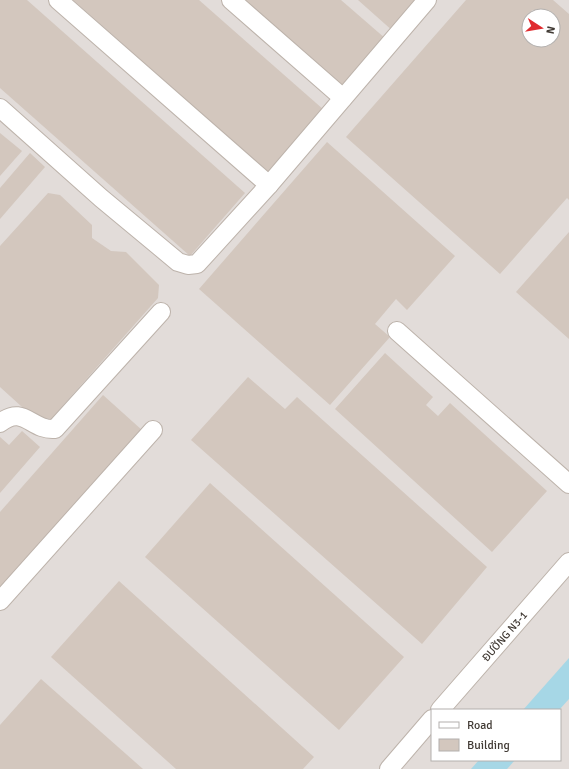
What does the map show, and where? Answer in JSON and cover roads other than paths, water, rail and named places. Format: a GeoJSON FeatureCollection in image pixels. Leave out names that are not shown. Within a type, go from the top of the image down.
{"type":"FeatureCollection","features":[{"type":"Feature","properties":{"kind":"street"},"geometry":{"type":"LineString","coordinates":[[58,0],[269,185]]}},
{"type":"Feature","properties":{"kind":"street"},"geometry":{"type":"LineString","coordinates":[[231,0],[343,98]]}},
{"type":"Feature","properties":{"kind":"street"},"geometry":{"type":"LineString","coordinates":[[0,108],[113,208],[178,262],[188,265],[197,264],[269,185],[427,0]]}},
{"type":"Feature","properties":{"kind":"street"},"geometry":{"type":"LineString","coordinates":[[0,423],[12,416],[22,416],[45,430],[55,430],[161,312]]}},
{"type":"Feature","properties":{"kind":"street"},"geometry":{"type":"LineString","coordinates":[[397,331],[569,484]]}},
{"type":"Feature","properties":{"kind":"street"},"geometry":{"type":"LineString","coordinates":[[0,601],[153,430]]}},
{"type":"Feature","properties":{"kind":"street","name":"ĐƯỜNG N3-1"},"geometry":{"type":"LineString","coordinates":[[441,709],[569,562]]}},
{"type":"Feature","properties":{"kind":"street"},"geometry":{"type":"LineString","coordinates":[[389,769],[431,721]]}},
{"type":"Feature","properties":{"kind":"water"},"geometry":{"type":"Polygon","coordinates":[[[569,658],[569,699],[560,709],[524,709],[569,658]]]}},
{"type":"Feature","properties":{"kind":"water"},"geometry":{"type":"Polygon","coordinates":[[[478,761],[514,761],[507,769],[471,769],[478,761]]]}}]}
